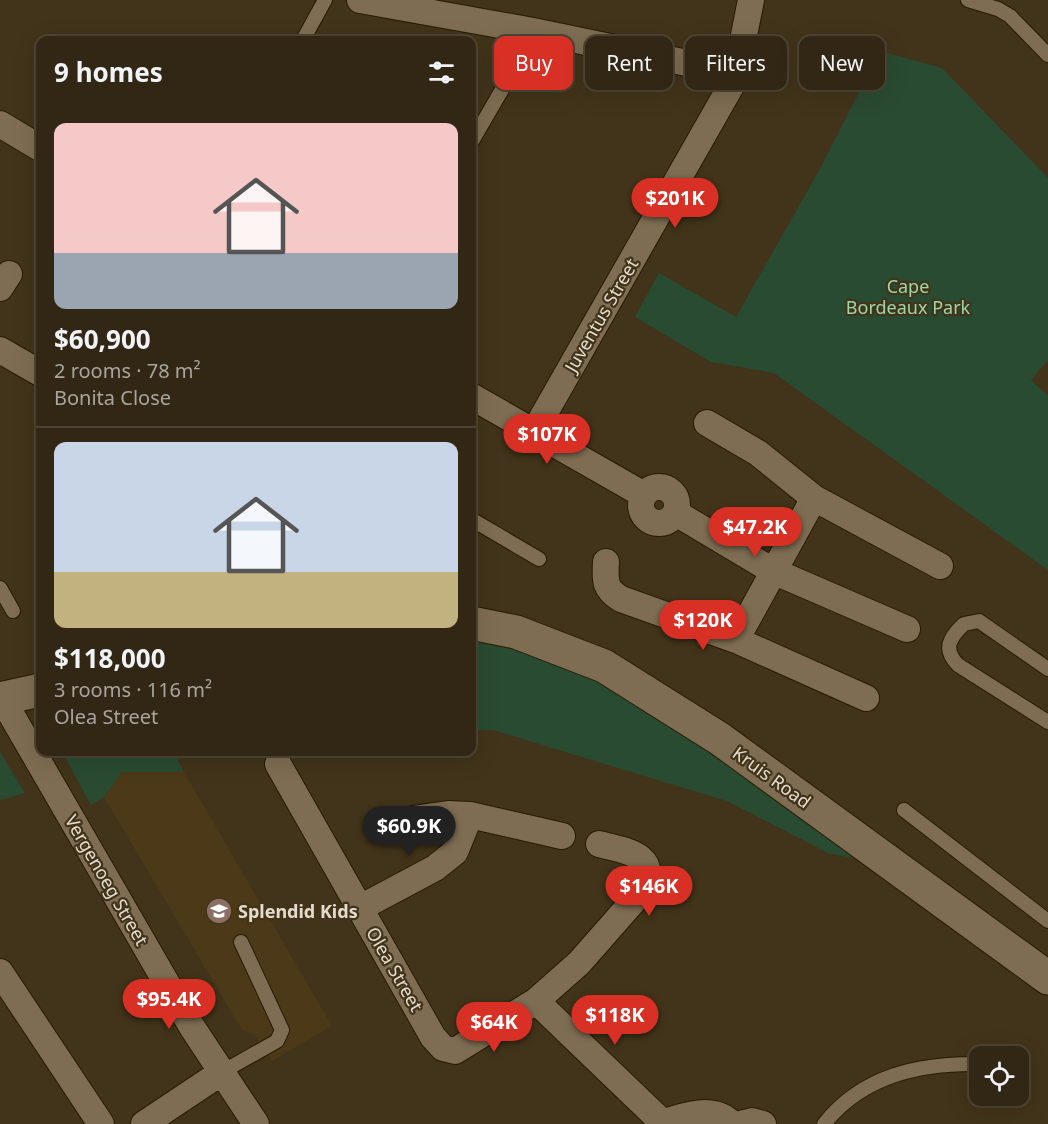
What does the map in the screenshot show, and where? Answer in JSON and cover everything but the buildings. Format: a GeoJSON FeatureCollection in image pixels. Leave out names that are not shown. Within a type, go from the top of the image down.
{"type":"FeatureCollection","features":[{"type":"Feature","properties":{"kind":"street"},"geometry":{"type":"LineString","coordinates":[[360,0],[533,31],[685,63]]}},
{"type":"Feature","properties":{"kind":"street","name":"Juventus Street"},"geometry":{"type":"LineString","coordinates":[[743,36],[751,0]]}},
{"type":"Feature","properties":{"kind":"street","name":"Juventus Street"},"geometry":{"type":"LineString","coordinates":[[534,432],[729,90]]}},
{"type":"Feature","properties":{"kind":"street"},"geometry":{"type":"LineString","coordinates":[[0,124],[36,146]]}},
{"type":"Feature","properties":{"kind":"street"},"geometry":{"type":"LineString","coordinates":[[0,350],[36,371]]}},
{"type":"Feature","properties":{"kind":"street"},"geometry":{"type":"LineString","coordinates":[[476,399],[644,495],[641,509],[650,521],[664,523],[676,513],[773,571],[908,629]]}},
{"type":"Feature","properties":{"kind":"street"},"geometry":{"type":"LineString","coordinates":[[707,423],[758,453],[814,498],[940,566]]}},
{"type":"Feature","properties":{"kind":"street"},"geometry":{"type":"LineString","coordinates":[[736,640],[814,498]]}},
{"type":"Feature","properties":{"kind":"street"},"geometry":{"type":"LineString","coordinates":[[606,561],[605,583],[614,594],[736,640],[866,698]]}},
{"type":"Feature","properties":{"kind":"street","name":"Kruis Road"},"geometry":{"type":"LineString","coordinates":[[476,624],[516,632],[604,666],[720,739],[1048,978]]}},
{"type":"Feature","properties":{"kind":"street"},"geometry":{"type":"LineString","coordinates":[[1,698],[36,691]]}},
{"type":"Feature","properties":{"kind":"street","name":"Vergenoeg Street"},"geometry":{"type":"LineString","coordinates":[[1,698],[181,1007],[256,1124]]}},
{"type":"Feature","properties":{"kind":"street","name":"Olea Street"},"geometry":{"type":"LineString","coordinates":[[278,764],[433,1037],[443,1048],[455,1051],[536,1001],[579,963],[644,889],[648,878],[645,862],[636,855],[599,844]]}},
{"type":"Feature","properties":{"kind":"street"},"geometry":{"type":"LineString","coordinates":[[413,819],[448,814],[470,815],[562,836]]}},
{"type":"Feature","properties":{"kind":"street"},"geometry":{"type":"LineString","coordinates":[[360,908],[442,863],[455,852],[470,815]]}},
{"type":"Feature","properties":{"kind":"street"},"geometry":{"type":"LineString","coordinates":[[0,972],[101,1124]]}},
{"type":"Feature","properties":{"kind":"street"},"geometry":{"type":"LineString","coordinates":[[536,1001],[661,1123],[707,1112],[724,1116],[732,1124]]}},
{"type":"Feature","properties":{"kind":"street"},"geometry":{"type":"LineString","coordinates":[[144,1124],[222,1072]]}},
{"type":"Feature","properties":{"kind":"street"},"geometry":{"type":"LineString","coordinates":[[740,1124],[752,1121],[763,1124]]}},
{"type":"Feature","properties":{"kind":"lane"},"geometry":{"type":"LineString","coordinates":[[305,36],[325,0]]}},
{"type":"Feature","properties":{"kind":"lane"},"geometry":{"type":"LineString","coordinates":[[968,0],[998,9],[1010,16],[1048,55]]}},
{"type":"Feature","properties":{"kind":"lane"},"geometry":{"type":"LineString","coordinates":[[476,134],[533,31]]}},
{"type":"Feature","properties":{"kind":"lane"},"geometry":{"type":"LineString","coordinates":[[476,522],[539,559]]}},
{"type":"Feature","properties":{"kind":"lane"},"geometry":{"type":"LineString","coordinates":[[0,588],[13,611]]}},
{"type":"Feature","properties":{"kind":"lane"},"geometry":{"type":"LineString","coordinates":[[1048,669],[979,621],[964,624],[950,641],[951,658],[958,665],[1048,722]]}},
{"type":"Feature","properties":{"kind":"lane"},"geometry":{"type":"LineString","coordinates":[[904,810],[1048,921]]}},
{"type":"Feature","properties":{"kind":"lane"},"geometry":{"type":"LineString","coordinates":[[222,1072],[277,1041],[282,1030],[241,942]]}},
{"type":"Feature","properties":{"kind":"lane"},"geometry":{"type":"LineString","coordinates":[[824,1124],[854,1094],[878,1080],[903,1071],[932,1065],[969,1064]]}},
{"type":"Feature","properties":{"kind":"shaded area","name":"Splendid Kids"},"geometry":{"type":"Polygon","coordinates":[[[122,772],[184,772],[332,1026],[272,1061],[255,1035],[242,1030],[104,797],[122,772]]]}},
{"type":"Feature","properties":{"kind":"green space","name":"Cape Bordeaux Park"},"geometry":{"type":"Polygon","coordinates":[[[885,52],[942,68],[1048,178],[1048,360],[1031,380],[1048,396],[1048,570],[774,373],[711,362],[635,317],[659,273],[736,317],[821,167],[860,90],[885,90],[885,52]]]}},
{"type":"Feature","properties":{"kind":"green space"},"geometry":{"type":"Polygon","coordinates":[[[476,635],[624,689],[858,853],[854,858],[830,854],[727,801],[493,730],[476,730],[476,635]]]}},
{"type":"Feature","properties":{"kind":"green space"},"geometry":{"type":"Polygon","coordinates":[[[0,752],[25,793],[0,800],[0,752]]]}},
{"type":"Feature","properties":{"kind":"green space"},"geometry":{"type":"Polygon","coordinates":[[[64,756],[192,756],[177,759],[184,772],[122,772],[104,797],[91,805],[64,756]]]}},
{"type":"Feature","properties":{"kind":"place","name":"Splendid Kids"},"geometry":{"type":"Point","coordinates":[219,911]}}]}
